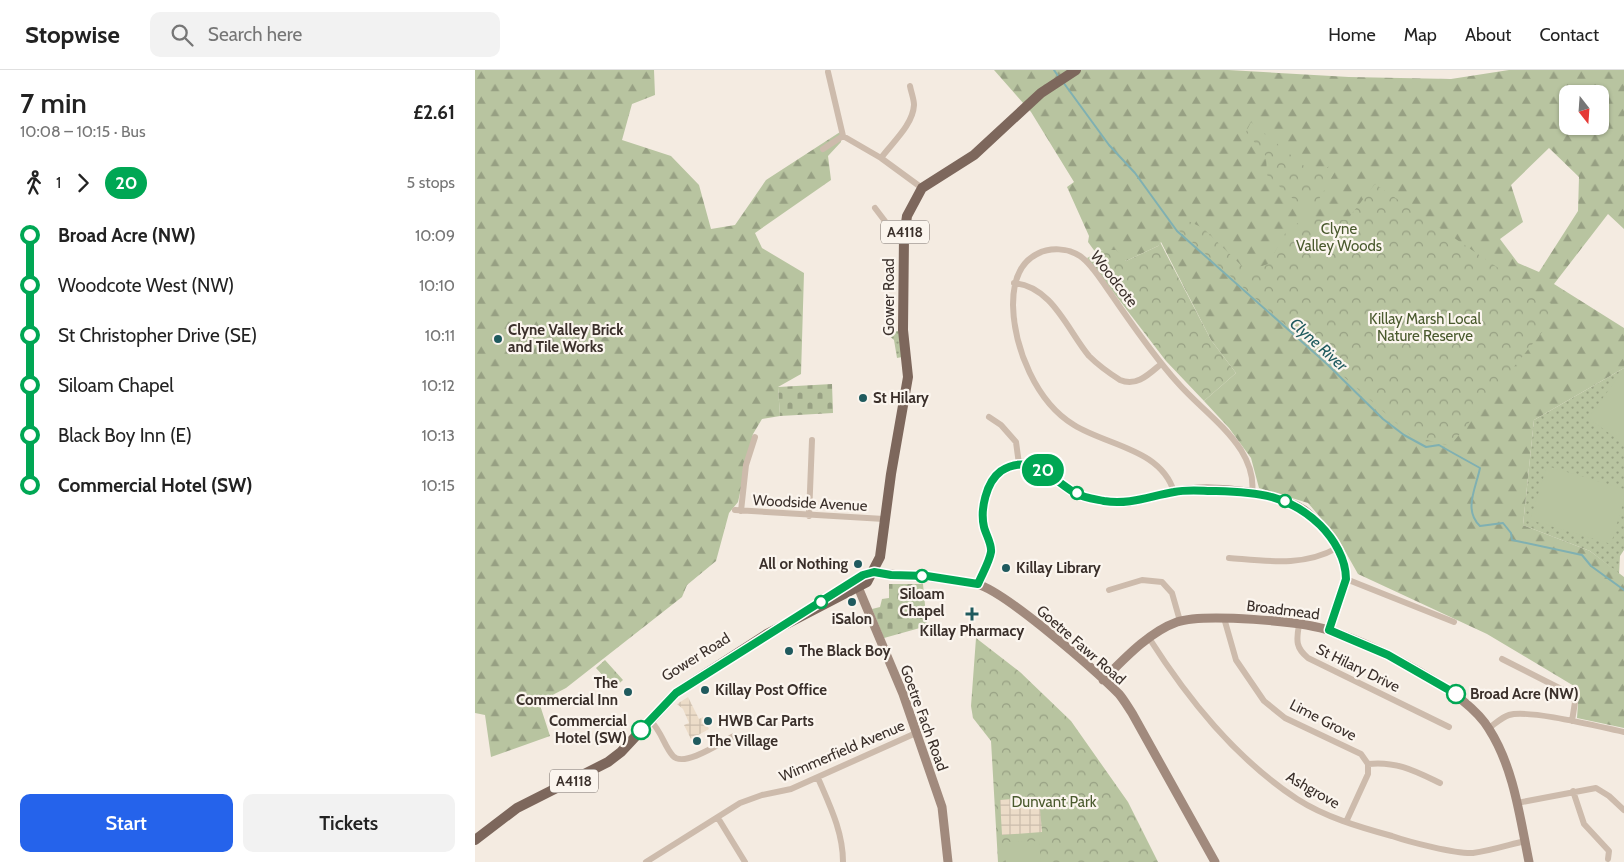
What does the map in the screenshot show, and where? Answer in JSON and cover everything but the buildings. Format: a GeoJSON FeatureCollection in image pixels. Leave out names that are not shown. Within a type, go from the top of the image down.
{"type":"FeatureCollection","features":[{"type":"Feature","properties":{"kind":"main road"},"geometry":{"type":"LineString","coordinates":[[921,188],[974,155],[1041,92],[1076,70]]}},
{"type":"Feature","properties":{"kind":"main road","name":"Gower Road"},"geometry":{"type":"LineString","coordinates":[[475,840],[501,819],[534,798],[584,776],[608,762],[621,752],[651,718],[653,708],[661,697],[681,682],[756,638],[858,588],[867,582],[874,572],[880,557],[884,519],[909,377],[903,330],[904,237],[907,216],[921,188]]}},
{"type":"Feature","properties":{"kind":"main road","name":"Gower Road"},"geometry":{"type":"LineString","coordinates":[[811,610],[863,575],[874,572]]}},
{"type":"Feature","properties":{"kind":"street"},"geometry":{"type":"LineString","coordinates":[[828,72],[843,136],[881,158],[921,188]]}},
{"type":"Feature","properties":{"kind":"street"},"geometry":{"type":"LineString","coordinates":[[881,158],[908,124],[912,114],[914,104],[910,85]]}},
{"type":"Feature","properties":{"kind":"street"},"geometry":{"type":"LineString","coordinates":[[823,149],[843,136]]}},
{"type":"Feature","properties":{"kind":"street"},"geometry":{"type":"LineString","coordinates":[[875,208],[881,213],[894,233],[904,237]]}},
{"type":"Feature","properties":{"kind":"street","name":"Woodcote"},"geometry":{"type":"LineString","coordinates":[[1174,492],[1165,472],[1154,462],[1073,425],[1048,399],[1024,362],[1017,340],[1013,316],[1014,283],[1024,264],[1043,251],[1063,250],[1079,256],[1090,266],[1161,364],[1236,443],[1249,465],[1253,486],[1252,493]]}},
{"type":"Feature","properties":{"kind":"street"},"geometry":{"type":"LineString","coordinates":[[1014,283],[1027,285],[1042,296],[1067,324],[1089,356],[1119,380],[1125,382],[1137,381],[1161,364]]}},
{"type":"Feature","properties":{"kind":"street"},"geometry":{"type":"LineString","coordinates":[[989,417],[1001,425],[1016,442],[1019,464]]}},
{"type":"Feature","properties":{"kind":"street","name":"Woodside Avenue"},"geometry":{"type":"LineString","coordinates":[[755,437],[746,465],[738,511],[884,519]]}},
{"type":"Feature","properties":{"kind":"street"},"geometry":{"type":"LineString","coordinates":[[809,516],[812,440]]}},
{"type":"Feature","properties":{"kind":"street"},"geometry":{"type":"LineString","coordinates":[[978,584],[991,552],[983,518],[988,489],[999,473],[1019,464],[1040,468],[1076,493],[1100,500],[1135,502],[1174,492],[1192,490],[1252,493],[1281,499],[1305,510],[1328,532],[1337,548],[1346,570],[1346,579],[1329,630]]}},
{"type":"Feature","properties":{"kind":"street"},"geometry":{"type":"LineString","coordinates":[[1229,558],[1299,562],[1322,556],[1337,548]]}},
{"type":"Feature","properties":{"kind":"street","name":"Goetre Fawr Road"},"geometry":{"type":"LineString","coordinates":[[874,572],[935,576],[978,584],[1004,599],[1030,618],[1103,680],[1120,695],[1132,713],[1215,862]]}},
{"type":"Feature","properties":{"kind":"street"},"geometry":{"type":"LineString","coordinates":[[1346,579],[1453,622]]}},
{"type":"Feature","properties":{"kind":"street"},"geometry":{"type":"LineString","coordinates":[[1109,590],[1142,580],[1162,582],[1172,593],[1180,621]]}},
{"type":"Feature","properties":{"kind":"street","name":"Goetre Fach Road"},"geometry":{"type":"LineString","coordinates":[[858,588],[903,694],[917,733],[941,807],[948,862]]}},
{"type":"Feature","properties":{"kind":"street","name":"Broadmead"},"geometry":{"type":"LineString","coordinates":[[1103,680],[1149,638],[1180,621],[1224,618],[1299,625],[1329,630],[1388,655],[1456,694],[1489,728],[1508,769],[1529,862]]}},
{"type":"Feature","properties":{"kind":"street","name":"Lime Grove"},"geometry":{"type":"LineString","coordinates":[[1224,618],[1236,660],[1265,701],[1285,718],[1361,754],[1368,764]]}},
{"type":"Feature","properties":{"kind":"street","name":"St Hilary Drive"},"geometry":{"type":"LineString","coordinates":[[1299,625],[1296,641],[1299,650],[1308,658],[1429,720],[1449,727]]}},
{"type":"Feature","properties":{"kind":"street","name":"Ashgrove"},"geometry":{"type":"LineString","coordinates":[[1149,638],[1190,698],[1237,750],[1298,799],[1346,822],[1411,842],[1472,853],[1525,841]]}},
{"type":"Feature","properties":{"kind":"street"},"geometry":{"type":"LineString","coordinates":[[1502,659],[1511,668],[1573,695],[1575,702],[1572,721]]}},
{"type":"Feature","properties":{"kind":"street"},"geometry":{"type":"LineString","coordinates":[[1489,728],[1509,715],[1572,721],[1624,732]]}},
{"type":"Feature","properties":{"kind":"street"},"geometry":{"type":"LineString","coordinates":[[651,718],[663,734],[673,756],[679,759],[690,759],[734,736]]}},
{"type":"Feature","properties":{"kind":"street","name":"Wimmerfield Avenue"},"geometry":{"type":"LineString","coordinates":[[647,862],[740,803],[762,795],[791,789],[917,733]]}},
{"type":"Feature","properties":{"kind":"street"},"geometry":{"type":"LineString","coordinates":[[1346,822],[1368,774],[1368,764],[1386,762],[1409,768],[1440,783]]}},
{"type":"Feature","properties":{"kind":"street"},"geometry":{"type":"LineString","coordinates":[[818,778],[833,812],[843,843],[843,862]]}},
{"type":"Feature","properties":{"kind":"street"},"geometry":{"type":"LineString","coordinates":[[1517,804],[1595,788],[1609,796],[1624,810]]}},
{"type":"Feature","properties":{"kind":"street"},"geometry":{"type":"LineString","coordinates":[[1573,791],[1584,824],[1609,851],[1608,859]]}},
{"type":"Feature","properties":{"kind":"street"},"geometry":{"type":"LineString","coordinates":[[718,818],[745,862]]}},
{"type":"Feature","properties":{"kind":"green space"},"geometry":{"type":"Polygon","coordinates":[[[475,70],[654,70],[655,95],[632,104],[622,140],[671,156],[699,185],[711,229],[735,225],[766,180],[840,132],[841,142],[828,156],[831,180],[755,233],[762,248],[804,273],[801,374],[778,387],[780,416],[762,419],[753,434],[738,502],[729,513],[716,561],[687,585],[682,597],[566,688],[539,702],[550,736],[491,757],[485,715],[475,713],[475,70]]]}},
{"type":"Feature","properties":{"kind":"green space","name":"Clyne Valley Woods"},"geometry":{"type":"Polygon","coordinates":[[[994,70],[1228,70],[1349,77],[1451,79],[1509,70],[1624,70],[1624,229],[1608,214],[1554,284],[1624,328],[1624,368],[1534,420],[1523,525],[1590,551],[1624,577],[1624,728],[1577,718],[1579,689],[1487,634],[1358,574],[1337,537],[1308,503],[1259,488],[1251,458],[1229,428],[1204,401],[1236,373],[1211,340],[1161,242],[1158,246],[1126,261],[1103,250],[1096,253],[1088,242],[1089,236],[1067,187],[1074,182],[1031,112],[994,70]],[[1549,148],[1511,185],[1523,222],[1500,239],[1518,263],[1539,272],[1578,211],[1579,177],[1549,148]]]}},
{"type":"Feature","properties":{"kind":"green space"},"geometry":{"type":"Polygon","coordinates":[[[1251,122],[1315,175],[1331,165],[1336,170],[1315,206],[1301,206],[1267,175],[1266,156],[1246,132],[1251,122]]]}},
{"type":"Feature","properties":{"kind":"green space","name":"Killay Marsh Local Nature Reserve"},"geometry":{"type":"Polygon","coordinates":[[[1375,184],[1560,310],[1450,446],[1411,436],[1175,227],[1182,218],[1203,228],[1247,271],[1268,264],[1287,230],[1304,219],[1347,220],[1375,184]]]}},
{"type":"Feature","properties":{"kind":"green space"},"geometry":{"type":"Polygon","coordinates":[[[1160,242],[1211,340],[1236,373],[1204,401],[1166,361],[1087,258],[1103,250],[1116,250],[1126,261],[1158,246],[1160,242]]]}},
{"type":"Feature","properties":{"kind":"green space"},"geometry":{"type":"Polygon","coordinates":[[[899,331],[902,357],[897,358],[894,340],[885,332],[899,331]]]}},
{"type":"Feature","properties":{"kind":"green space"},"geometry":{"type":"Polygon","coordinates":[[[1624,368],[1624,550],[1620,556],[1619,574],[1590,551],[1523,525],[1534,420],[1624,368]]]}},
{"type":"Feature","properties":{"kind":"green space"},"geometry":{"type":"Polygon","coordinates":[[[1622,372],[1624,373],[1624,444],[1588,418],[1622,372]]]}},
{"type":"Feature","properties":{"kind":"green space"},"geometry":{"type":"Polygon","coordinates":[[[832,384],[833,413],[780,416],[778,387],[832,384]]]}},
{"type":"Feature","properties":{"kind":"green space"},"geometry":{"type":"Polygon","coordinates":[[[1547,466],[1624,489],[1624,500],[1611,544],[1530,520],[1547,466]]]}},
{"type":"Feature","properties":{"kind":"green space"},"geometry":{"type":"Polygon","coordinates":[[[889,584],[923,584],[927,626],[884,638],[872,609],[880,607],[882,599],[889,598],[889,584]]]}},
{"type":"Feature","properties":{"kind":"green space","name":"Dunvant Park"},"geometry":{"type":"Polygon","coordinates":[[[976,638],[1020,672],[1071,721],[1128,802],[1158,862],[998,862],[991,741],[973,718],[971,706],[976,638]]]}},
{"type":"Feature","properties":{"kind":"green space"},"geometry":{"type":"Polygon","coordinates":[[[605,660],[623,680],[614,688],[596,668],[605,660]]]}},
{"type":"Feature","properties":{"kind":"green space"},"geometry":{"type":"Polygon","coordinates":[[[1039,841],[1041,862],[1006,862],[1005,842],[1039,841]]]}},
{"type":"Feature","properties":{"kind":"shaded area"},"geometry":{"type":"Polygon","coordinates":[[[688,697],[699,719],[703,717],[709,729],[691,739],[684,725],[689,723],[683,709],[677,704],[688,697]]]}},
{"type":"Feature","properties":{"kind":"shaded area"},"geometry":{"type":"Polygon","coordinates":[[[1039,797],[1042,832],[1002,835],[1000,800],[1039,797]]]}},
{"type":"Feature","properties":{"kind":"waterway","name":"Clyne River"},"geometry":{"type":"LineString","coordinates":[[1054,70],[1058,76]]}},
{"type":"Feature","properties":{"kind":"waterway","name":"Clyne River"},"geometry":{"type":"LineString","coordinates":[[1063,82],[1109,145],[1135,173],[1177,231],[1327,364],[1383,419],[1404,435],[1426,447],[1439,445],[1480,468],[1471,506],[1475,520],[1480,526],[1503,523],[1511,533],[1512,540],[1582,555],[1591,566],[1624,590]]}},
{"type":"Feature","properties":{"kind":"bus line","name":"20"},"geometry":{"type":"LineString","coordinates":[[641,730],[670,698],[694,680],[756,643],[767,634],[811,610],[854,583],[863,575],[874,572],[891,575],[927,576],[952,578],[978,584],[991,552],[983,518],[988,489],[999,473],[1010,466],[1019,464],[1040,468],[1083,497],[1108,502],[1135,502],[1174,492],[1192,490],[1267,495],[1305,510],[1328,532],[1346,570],[1346,579],[1329,630],[1388,655],[1456,694]]}},
{"type":"Feature","properties":{"kind":"place","name":"Clyne Valley Brick and Tile Works"},"geometry":{"type":"Point","coordinates":[498,339]}},
{"type":"Feature","properties":{"kind":"place","name":"St Hilary"},"geometry":{"type":"Point","coordinates":[863,398]}},
{"type":"Feature","properties":{"kind":"place","name":"All or Nothing"},"geometry":{"type":"Point","coordinates":[858,564]}},
{"type":"Feature","properties":{"kind":"place","name":"Killay Library"},"geometry":{"type":"Point","coordinates":[1006,568]}},
{"type":"Feature","properties":{"kind":"place","name":"Siloam Chapel"},"geometry":{"type":"Point","coordinates":[922,576]}},
{"type":"Feature","properties":{"kind":"place","name":"iSalon"},"geometry":{"type":"Point","coordinates":[852,602]}},
{"type":"Feature","properties":{"kind":"place","name":"Killay Pharmacy"},"geometry":{"type":"Point","coordinates":[972,614]}},
{"type":"Feature","properties":{"kind":"place","name":"The Black Boy"},"geometry":{"type":"Point","coordinates":[789,651]}},
{"type":"Feature","properties":{"kind":"place","name":"Killay Post Office"},"geometry":{"type":"Point","coordinates":[705,690]}},
{"type":"Feature","properties":{"kind":"place","name":"The Commercial Inn"},"geometry":{"type":"Point","coordinates":[628,692]}},
{"type":"Feature","properties":{"kind":"place","name":"Broad Acre (NW)"},"geometry":{"type":"Point","coordinates":[1456,694]}},
{"type":"Feature","properties":{"kind":"place","name":"HWB Car Parts"},"geometry":{"type":"Point","coordinates":[708,721]}},
{"type":"Feature","properties":{"kind":"place","name":"Commercial Hotel (SW)"},"geometry":{"type":"Point","coordinates":[641,730]}},
{"type":"Feature","properties":{"kind":"place","name":"The Village"},"geometry":{"type":"Point","coordinates":[697,741]}}]}
